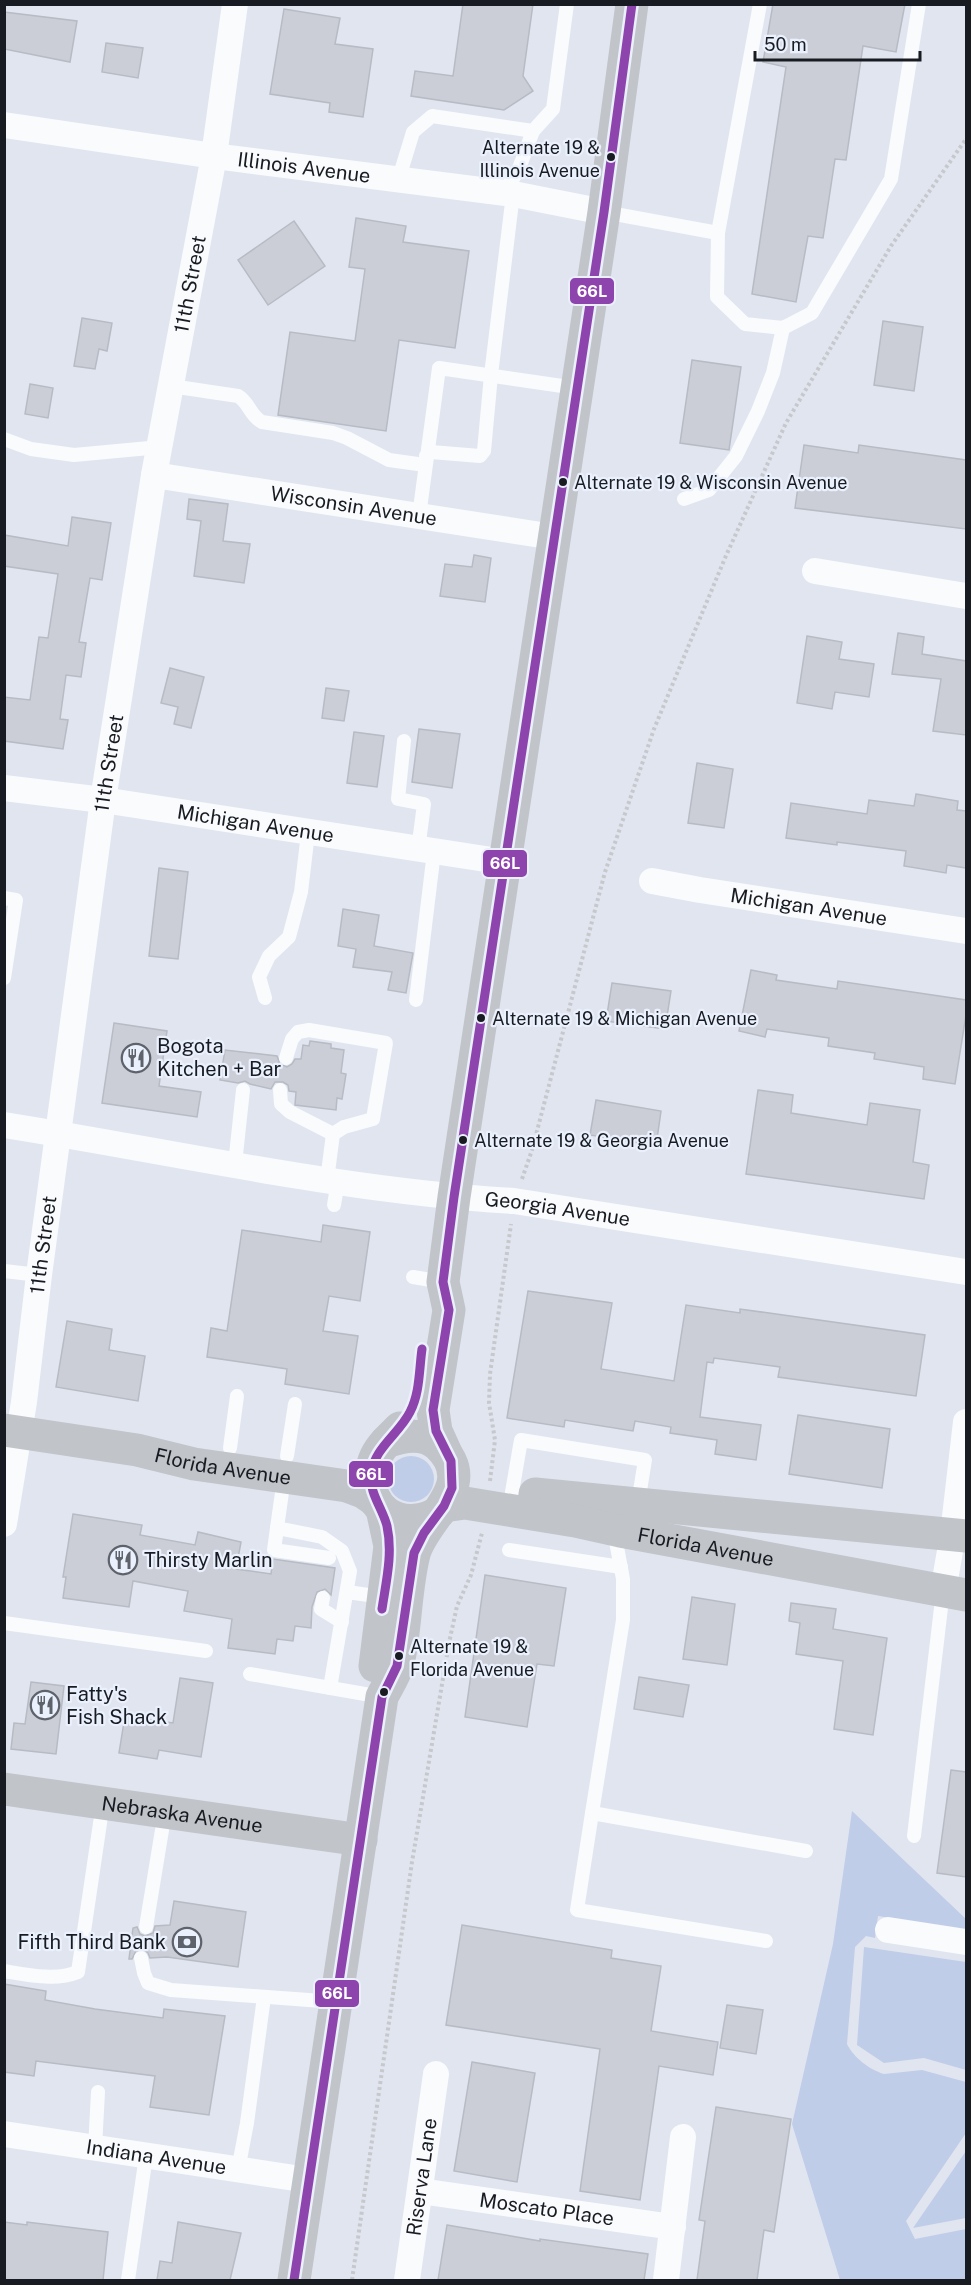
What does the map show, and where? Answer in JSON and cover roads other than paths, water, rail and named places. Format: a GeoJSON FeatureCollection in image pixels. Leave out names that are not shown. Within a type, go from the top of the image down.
{"type":"FeatureCollection","features":[{"type":"Feature","properties":{"kind":"main road"},"geometry":{"type":"LineString","coordinates":[[382,1697],[375,1664],[390,1546],[379,1505],[372,1495],[370,1480],[373,1463],[382,1448],[402,1426],[412,1408],[429,1308],[428,1280],[454,1197],[604,212],[632,4]]}},
{"type":"Feature","properties":{"kind":"main road"},"geometry":{"type":"LineString","coordinates":[[294,2280],[382,1697],[398,1666],[414,1553],[442,1509],[452,1488],[449,1457],[436,1431],[433,1410],[449,1310],[428,1280]]}},
{"type":"Feature","properties":{"kind":"main road","name":"Florida Avenue"},"geometry":{"type":"LineString","coordinates":[[12,1431],[137,1450],[194,1464],[285,1467],[352,1462],[363,1460],[382,1448]]}},
{"type":"Feature","properties":{"kind":"main road"},"geometry":{"type":"LineString","coordinates":[[382,1448],[404,1437],[420,1437],[434,1441],[449,1457]]}},
{"type":"Feature","properties":{"kind":"main road","name":"Florida Avenue"},"geometry":{"type":"LineString","coordinates":[[137,1450],[230,1448],[363,1492],[379,1505]]}},
{"type":"Feature","properties":{"kind":"main road","name":"Florida Avenue"},"geometry":{"type":"LineString","coordinates":[[449,1457],[476,1485],[496,1496],[614,1530],[955,1593]]}},
{"type":"Feature","properties":{"kind":"main road","name":"Florida Avenue"},"geometry":{"type":"LineString","coordinates":[[442,1509],[496,1496],[638,1503],[960,1535]]}},
{"type":"Feature","properties":{"kind":"main road"},"geometry":{"type":"LineString","coordinates":[[379,1505],[406,1522],[422,1520],[442,1509]]}},
{"type":"Feature","properties":{"kind":"main road","name":"Nebraska Avenue"},"geometry":{"type":"LineString","coordinates":[[4,1789],[361,1840]]}},
{"type":"Feature","properties":{"kind":"street","name":"11th Street"},"geometry":{"type":"LineString","coordinates":[[4,1524],[12,1431],[39,1275],[103,800],[154,475],[214,156],[235,4]]}},
{"type":"Feature","properties":{"kind":"street","name":"Illinois Avenue"},"geometry":{"type":"LineString","coordinates":[[4,125],[399,181],[508,193],[604,212]]}},
{"type":"Feature","properties":{"kind":"street","name":"Wisconsin Avenue"},"geometry":{"type":"LineString","coordinates":[[154,475],[554,537]]}},
{"type":"Feature","properties":{"kind":"street"},"geometry":{"type":"LineString","coordinates":[[815,571],[966,596]]}},
{"type":"Feature","properties":{"kind":"street","name":"Michigan Avenue"},"geometry":{"type":"LineString","coordinates":[[4,788],[103,800],[505,862]]}},
{"type":"Feature","properties":{"kind":"street","name":"Michigan Avenue"},"geometry":{"type":"LineString","coordinates":[[652,881],[966,931]]}},
{"type":"Feature","properties":{"kind":"street","name":"Georgia Avenue"},"geometry":{"type":"LineString","coordinates":[[4,1125],[235,1164],[333,1189],[514,1201],[966,1272]]}},
{"type":"Feature","properties":{"kind":"street"},"geometry":{"type":"LineString","coordinates":[[955,1593],[966,1422]]}},
{"type":"Feature","properties":{"kind":"street"},"geometry":{"type":"LineString","coordinates":[[888,1930],[966,1942]]}},
{"type":"Feature","properties":{"kind":"street","name":"Riserva Lane"},"geometry":{"type":"LineString","coordinates":[[407,2280],[436,2074]]}},
{"type":"Feature","properties":{"kind":"street","name":"Indiana Avenue"},"geometry":{"type":"LineString","coordinates":[[4,2134],[308,2181]]}},
{"type":"Feature","properties":{"kind":"street"},"geometry":{"type":"LineString","coordinates":[[666,2280],[683,2137]]}},
{"type":"Feature","properties":{"kind":"street","name":"Moscato Place"},"geometry":{"type":"LineString","coordinates":[[420,2191],[673,2227]]}},
{"type":"Feature","properties":{"kind":"lane"},"geometry":{"type":"LineString","coordinates":[[426,461],[431,452],[480,456],[484,451],[508,193],[533,131],[553,109],[567,4]]}},
{"type":"Feature","properties":{"kind":"lane"},"geometry":{"type":"LineString","coordinates":[[760,4],[718,233],[717,297],[745,324],[783,328],[812,313],[891,178],[919,4]]}},
{"type":"Feature","properties":{"kind":"lane"},"geometry":{"type":"LineString","coordinates":[[399,181],[413,132],[432,116],[533,131]]}},
{"type":"Feature","properties":{"kind":"lane"},"geometry":{"type":"LineString","coordinates":[[604,212],[718,233]]}},
{"type":"Feature","properties":{"kind":"lane"},"geometry":{"type":"LineString","coordinates":[[684,500],[709,490],[736,456],[773,374],[783,328]]}},
{"type":"Feature","properties":{"kind":"lane"},"geometry":{"type":"LineString","coordinates":[[419,516],[439,368],[576,388]]}},
{"type":"Feature","properties":{"kind":"lane"},"geometry":{"type":"LineString","coordinates":[[171,386],[238,396],[244,399],[253,415],[262,422],[333,433],[389,460],[426,461]]}},
{"type":"Feature","properties":{"kind":"lane"},"geometry":{"type":"LineString","coordinates":[[4,439],[31,449],[74,455],[160,447]]}},
{"type":"Feature","properties":{"kind":"lane"},"geometry":{"type":"LineString","coordinates":[[404,741],[399,799],[424,804],[426,851],[416,1000]]}},
{"type":"Feature","properties":{"kind":"lane"},"geometry":{"type":"LineString","coordinates":[[265,998],[259,977],[268,956],[289,937],[301,892],[308,833]]}},
{"type":"Feature","properties":{"kind":"lane"},"geometry":{"type":"LineString","coordinates":[[4,898],[16,900],[4,978]]}},
{"type":"Feature","properties":{"kind":"lane"},"geometry":{"type":"LineString","coordinates":[[286,1058],[292,1040],[298,1032],[309,1029],[386,1043],[373,1119],[344,1127],[333,1134]]}},
{"type":"Feature","properties":{"kind":"lane"},"geometry":{"type":"LineString","coordinates":[[235,1164],[243,1090]]}},
{"type":"Feature","properties":{"kind":"lane"},"geometry":{"type":"LineString","coordinates":[[280,1090],[281,1104],[290,1112],[333,1134]]}},
{"type":"Feature","properties":{"kind":"lane"},"geometry":{"type":"LineString","coordinates":[[333,1134],[333,1189]]}},
{"type":"Feature","properties":{"kind":"lane"},"geometry":{"type":"LineString","coordinates":[[4,1271],[39,1275]]}},
{"type":"Feature","properties":{"kind":"lane"},"geometry":{"type":"LineString","coordinates":[[230,1448],[237,1396]]}},
{"type":"Feature","properties":{"kind":"lane"},"geometry":{"type":"LineString","coordinates":[[295,1404],[274,1550],[328,1562],[331,1543]]}},
{"type":"Feature","properties":{"kind":"lane"},"geometry":{"type":"LineString","coordinates":[[496,1496],[521,1440],[645,1460],[638,1503]]}},
{"type":"Feature","properties":{"kind":"lane"},"geometry":{"type":"LineString","coordinates":[[277,1528],[322,1537],[342,1551],[350,1571],[330,1688]]}},
{"type":"Feature","properties":{"kind":"lane"},"geometry":{"type":"LineString","coordinates":[[614,1530],[621,1567],[623,1620],[577,1910],[766,1941]]}},
{"type":"Feature","properties":{"kind":"lane"},"geometry":{"type":"LineString","coordinates":[[509,1550],[621,1567]]}},
{"type":"Feature","properties":{"kind":"lane"},"geometry":{"type":"LineString","coordinates":[[347,1592],[384,1597]]}},
{"type":"Feature","properties":{"kind":"lane"},"geometry":{"type":"LineString","coordinates":[[914,1836],[955,1593]]}},
{"type":"Feature","properties":{"kind":"lane"},"geometry":{"type":"LineString","coordinates":[[323,1598],[321,1609],[342,1622]]}},
{"type":"Feature","properties":{"kind":"lane"},"geometry":{"type":"LineString","coordinates":[[4,1623],[207,1651]]}},
{"type":"Feature","properties":{"kind":"lane"},"geometry":{"type":"LineString","coordinates":[[250,1674],[382,1697]]}},
{"type":"Feature","properties":{"kind":"lane"},"geometry":{"type":"LineString","coordinates":[[4,1971],[37,1976],[69,1975],[78,1972],[103,1803]]}},
{"type":"Feature","properties":{"kind":"lane"},"geometry":{"type":"LineString","coordinates":[[146,1927],[165,1812]]}},
{"type":"Feature","properties":{"kind":"lane"},"geometry":{"type":"LineString","coordinates":[[592,1814],[806,1851]]}},
{"type":"Feature","properties":{"kind":"lane"},"geometry":{"type":"LineString","coordinates":[[141,1958],[148,1983],[171,1990],[336,2002]]}},
{"type":"Feature","properties":{"kind":"lane"},"geometry":{"type":"LineString","coordinates":[[238,2170],[247,2123],[264,1997]]}},
{"type":"Feature","properties":{"kind":"lane"},"geometry":{"type":"LineString","coordinates":[[95,2148],[98,2092]]}},
{"type":"Feature","properties":{"kind":"lane"},"geometry":{"type":"LineString","coordinates":[[128,2280],[146,2156]]}},
{"type":"Feature","properties":{"kind":"place","name":"Alternate 19 & Illinois Avenue"},"geometry":{"type":"Point","coordinates":[611,157]}},
{"type":"Feature","properties":{"kind":"place","name":"Alternate 19 & Wisconsin Avenue"},"geometry":{"type":"Point","coordinates":[563,482]}},
{"type":"Feature","properties":{"kind":"place","name":"Alternate 19 & Michigan Avenue"},"geometry":{"type":"Point","coordinates":[481,1018]}},
{"type":"Feature","properties":{"kind":"place","name":"Bogota Kitchen + Bar"},"geometry":{"type":"Point","coordinates":[136,1058]}},
{"type":"Feature","properties":{"kind":"place","name":"Alternate 19 & Georgia Avenue"},"geometry":{"type":"Point","coordinates":[463,1140]}},
{"type":"Feature","properties":{"kind":"place","name":"Thirsty Marlin"},"geometry":{"type":"Point","coordinates":[123,1560]}},
{"type":"Feature","properties":{"kind":"place","name":"Alternate 19 & Florida Avenue"},"geometry":{"type":"Point","coordinates":[399,1656]}},
{"type":"Feature","properties":{"kind":"place","name":"Fatty's Fish Shack"},"geometry":{"type":"Point","coordinates":[45,1705]}},
{"type":"Feature","properties":{"kind":"place","name":"Fifth Third Bank"},"geometry":{"type":"Point","coordinates":[187,1942]}}]}
